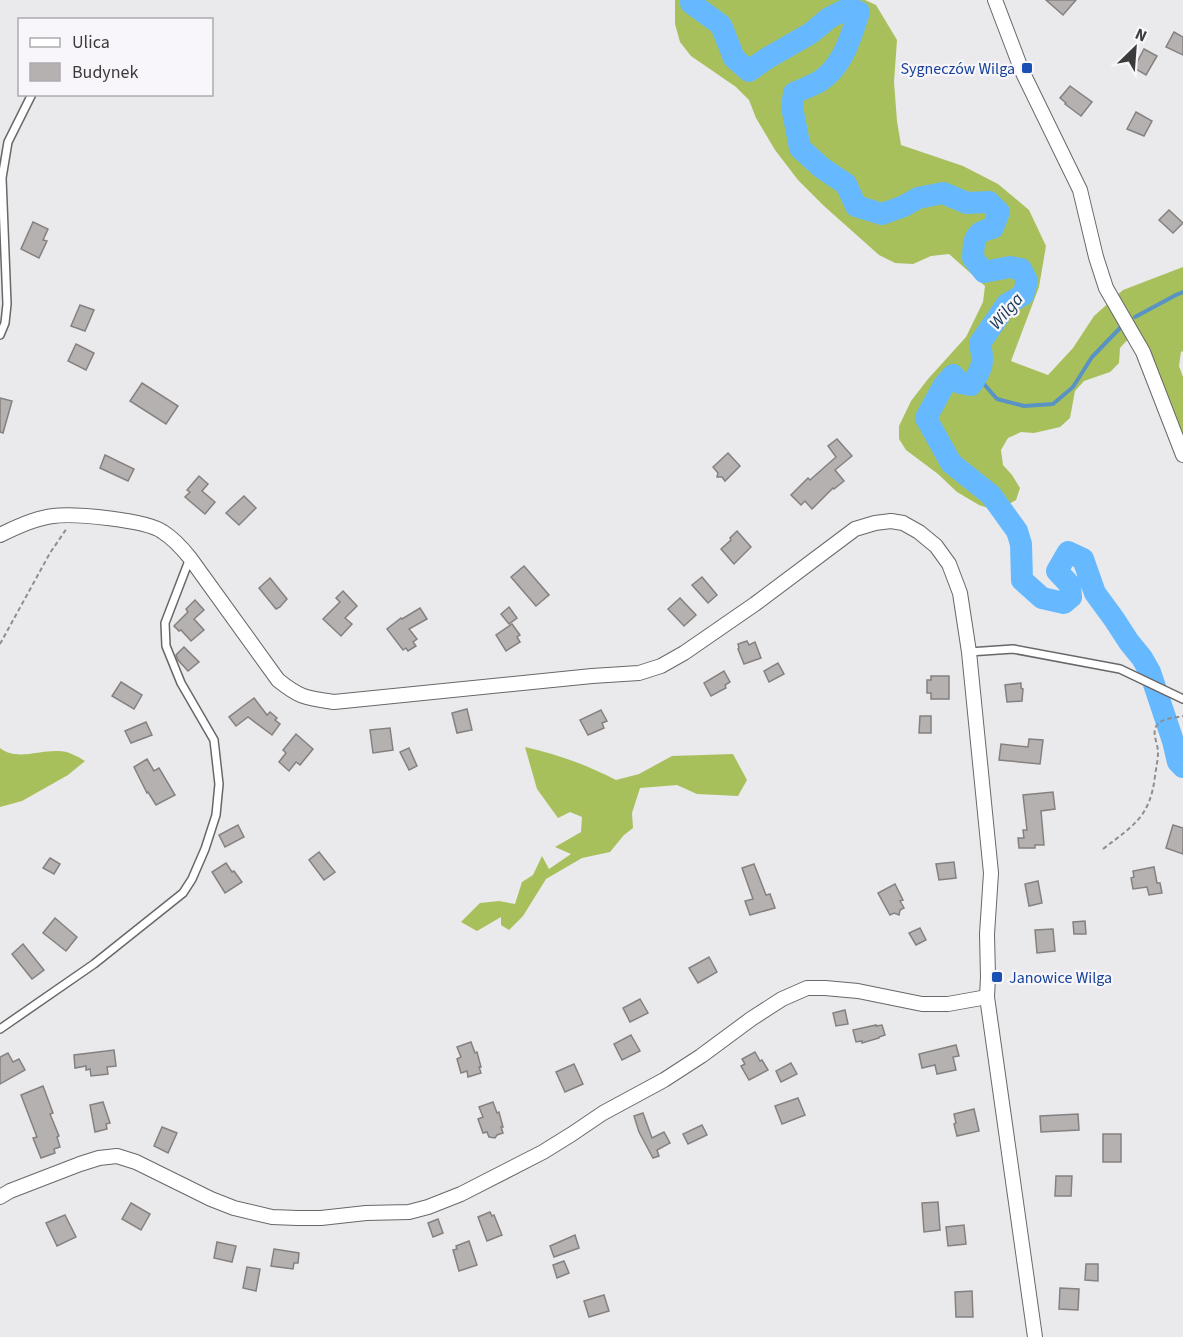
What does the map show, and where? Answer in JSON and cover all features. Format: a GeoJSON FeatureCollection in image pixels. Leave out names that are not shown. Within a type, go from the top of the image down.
{"type":"FeatureCollection","features":[{"type":"Feature","properties":{"kind":"street"},"geometry":{"type":"LineString","coordinates":[[995,0],[1022,71],[1080,190],[1106,288],[1143,352],[1183,456]]}},
{"type":"Feature","properties":{"kind":"street"},"geometry":{"type":"LineString","coordinates":[[0,535],[51,516],[75,515],[139,523],[162,530],[190,558],[278,680],[296,694],[306,698],[334,702],[639,673],[661,666],[684,653],[747,610],[855,530],[875,523],[891,521],[903,523],[919,532],[936,546],[949,564],[960,593],[969,651],[990,873],[987,996],[1035,1337]]}},
{"type":"Feature","properties":{"kind":"street"},"geometry":{"type":"LineString","coordinates":[[0,1197],[80,1164],[99,1158],[117,1156],[136,1162],[211,1199],[234,1208],[272,1217],[321,1218],[366,1213],[410,1212],[428,1208],[461,1194],[543,1152],[603,1113],[664,1080],[782,999],[807,988],[858,992],[922,1004],[948,1004],[987,996]]}},
{"type":"Feature","properties":{"kind":"lane"},"geometry":{"type":"LineString","coordinates":[[0,334],[5,323],[7,304],[2,178],[8,142],[31,96]]}},
{"type":"Feature","properties":{"kind":"lane"},"geometry":{"type":"LineString","coordinates":[[0,1029],[94,964],[183,892],[192,879],[205,849],[216,815],[219,784],[214,740],[181,683],[166,646],[165,623],[190,558]]}},
{"type":"Feature","properties":{"kind":"lane"},"geometry":{"type":"LineString","coordinates":[[969,651],[1012,649],[1120,669],[1183,699]]}},
{"type":"Feature","properties":{"kind":"path"},"geometry":{"type":"LineString","coordinates":[[0,644],[50,553],[75,515]]}},
{"type":"Feature","properties":{"kind":"path"},"geometry":{"type":"LineString","coordinates":[[1103,849],[1134,826],[1148,806],[1153,791],[1158,753],[1154,733],[1156,726],[1161,721],[1183,716]]}},
{"type":"Feature","properties":{"kind":"green space"},"geometry":{"type":"Polygon","coordinates":[[[675,0],[865,0],[876,5],[897,40],[894,82],[901,145],[963,166],[998,184],[1029,210],[1046,246],[1039,287],[1011,361],[1048,375],[1073,348],[1094,316],[1123,290],[1183,267],[1183,351],[1179,366],[1183,377],[1183,437],[1129,338],[1120,348],[1119,363],[1110,372],[1084,381],[1075,391],[1070,418],[1060,427],[1034,433],[1021,432],[1008,438],[1001,450],[1003,465],[1020,488],[1016,500],[1004,507],[991,509],[979,505],[957,492],[938,474],[906,450],[899,439],[899,426],[911,401],[966,337],[983,302],[985,286],[949,254],[931,256],[913,264],[895,263],[879,255],[824,206],[798,180],[775,150],[756,118],[749,100],[736,87],[691,56],[680,42],[675,24],[675,0]]]}},
{"type":"Feature","properties":{"kind":"green space"},"geometry":{"type":"Polygon","coordinates":[[[525,747],[572,760],[616,780],[639,774],[672,756],[733,754],[747,780],[738,796],[697,794],[677,785],[640,788],[632,813],[633,828],[610,852],[582,858],[546,879],[523,916],[509,930],[501,925],[501,917],[477,931],[461,922],[480,903],[499,901],[515,904],[522,882],[533,875],[542,856],[549,869],[571,854],[555,847],[581,832],[582,817],[570,812],[558,818],[537,789],[525,747]]]}},
{"type":"Feature","properties":{"kind":"green space"},"geometry":{"type":"Polygon","coordinates":[[[0,748],[13,754],[62,751],[85,761],[68,775],[22,801],[0,807],[0,748]]]}},
{"type":"Feature","properties":{"kind":"building"},"geometry":{"type":"Polygon","coordinates":[[[1046,0],[1076,0],[1063,15],[1046,0]]]}},
{"type":"Feature","properties":{"kind":"building"},"geometry":{"type":"Polygon","coordinates":[[[1174,32],[1183,37],[1183,55],[1166,47],[1174,32]]]}},
{"type":"Feature","properties":{"kind":"building"},"geometry":{"type":"Polygon","coordinates":[[[1144,49],[1157,56],[1146,75],[1134,68],[1144,49]]]}},
{"type":"Feature","properties":{"kind":"building"},"geometry":{"type":"Polygon","coordinates":[[[1070,86],[1092,102],[1081,116],[1060,98],[1070,86]]]}},
{"type":"Feature","properties":{"kind":"building"},"geometry":{"type":"Polygon","coordinates":[[[1136,112],[1152,121],[1144,136],[1127,129],[1136,112]]]}},
{"type":"Feature","properties":{"kind":"building"},"geometry":{"type":"Polygon","coordinates":[[[1169,210],[1183,223],[1173,233],[1159,220],[1169,210]]]}},
{"type":"Feature","properties":{"kind":"building"},"geometry":{"type":"Polygon","coordinates":[[[33,222],[48,229],[43,240],[47,241],[39,258],[21,249],[33,222]]]}},
{"type":"Feature","properties":{"kind":"building"},"geometry":{"type":"Polygon","coordinates":[[[80,305],[94,310],[85,331],[71,326],[80,305]]]}},
{"type":"Feature","properties":{"kind":"building"},"geometry":{"type":"Polygon","coordinates":[[[76,344],[94,353],[86,370],[68,361],[76,344]]]}},
{"type":"Feature","properties":{"kind":"building"},"geometry":{"type":"Polygon","coordinates":[[[142,383],[178,406],[166,424],[130,401],[142,383]]]}},
{"type":"Feature","properties":{"kind":"building"},"geometry":{"type":"Polygon","coordinates":[[[0,398],[12,401],[3,433],[0,432],[0,398]]]}},
{"type":"Feature","properties":{"kind":"building"},"geometry":{"type":"Polygon","coordinates":[[[837,439],[852,456],[835,470],[844,481],[833,488],[812,509],[805,501],[801,505],[791,495],[808,478],[810,480],[836,457],[828,446],[837,439]]]}},
{"type":"Feature","properties":{"kind":"building"},"geometry":{"type":"Polygon","coordinates":[[[728,453],[740,466],[725,481],[722,477],[717,477],[718,473],[713,467],[728,453]]]}},
{"type":"Feature","properties":{"kind":"building"},"geometry":{"type":"Polygon","coordinates":[[[105,455],[134,469],[128,481],[100,468],[105,455]]]}},
{"type":"Feature","properties":{"kind":"building"},"geometry":{"type":"Polygon","coordinates":[[[199,476],[208,484],[202,491],[215,502],[205,514],[185,497],[190,492],[187,490],[199,476]]]}},
{"type":"Feature","properties":{"kind":"building"},"geometry":{"type":"Polygon","coordinates":[[[244,496],[256,508],[239,525],[226,513],[244,496]]]}},
{"type":"Feature","properties":{"kind":"building"},"geometry":{"type":"Polygon","coordinates":[[[737,531],[751,547],[734,564],[721,549],[737,531]]]}},
{"type":"Feature","properties":{"kind":"building"},"geometry":{"type":"Polygon","coordinates":[[[524,566],[549,595],[536,606],[511,577],[524,566]]]}},
{"type":"Feature","properties":{"kind":"building"},"geometry":{"type":"Polygon","coordinates":[[[702,577],[717,595],[708,603],[692,585],[702,577]]]}},
{"type":"Feature","properties":{"kind":"building"},"geometry":{"type":"Polygon","coordinates":[[[270,578],[287,599],[276,609],[259,588],[270,578]]]}},
{"type":"Feature","properties":{"kind":"building"},"geometry":{"type":"Polygon","coordinates":[[[343,591],[357,606],[345,618],[352,624],[341,636],[323,619],[340,602],[336,598],[343,591]]]}},
{"type":"Feature","properties":{"kind":"building"},"geometry":{"type":"Polygon","coordinates":[[[680,598],[696,615],[684,626],[668,609],[680,598]]]}},
{"type":"Feature","properties":{"kind":"building"},"geometry":{"type":"Polygon","coordinates":[[[195,600],[204,610],[194,619],[204,630],[191,641],[174,626],[188,612],[186,609],[195,600]]]}},
{"type":"Feature","properties":{"kind":"building"},"geometry":{"type":"Polygon","coordinates":[[[509,607],[517,618],[509,624],[501,614],[509,607]]]}},
{"type":"Feature","properties":{"kind":"building"},"geometry":{"type":"Polygon","coordinates":[[[420,608],[427,619],[409,629],[417,639],[413,642],[416,646],[408,651],[406,648],[403,650],[387,629],[420,608]]]}},
{"type":"Feature","properties":{"kind":"building"},"geometry":{"type":"Polygon","coordinates":[[[512,624],[520,635],[517,637],[520,642],[506,651],[496,635],[512,624]]]}},
{"type":"Feature","properties":{"kind":"building"},"geometry":{"type":"Polygon","coordinates":[[[747,641],[749,645],[755,642],[761,658],[744,664],[738,644],[747,641]]]}},
{"type":"Feature","properties":{"kind":"building"},"geometry":{"type":"Polygon","coordinates":[[[184,647],[199,662],[188,671],[176,655],[184,647]]]}},
{"type":"Feature","properties":{"kind":"building"},"geometry":{"type":"Polygon","coordinates":[[[778,663],[784,674],[769,682],[764,671],[778,663]]]}},
{"type":"Feature","properties":{"kind":"building"},"geometry":{"type":"Polygon","coordinates":[[[724,671],[730,682],[725,685],[726,688],[711,696],[704,683],[724,671]]]}},
{"type":"Feature","properties":{"kind":"building"},"geometry":{"type":"Polygon","coordinates":[[[931,676],[949,676],[949,699],[931,699],[931,693],[927,693],[927,680],[931,680],[931,676]]]}},
{"type":"Feature","properties":{"kind":"building"},"geometry":{"type":"Polygon","coordinates":[[[121,682],[142,695],[134,709],[112,696],[121,682]]]}},
{"type":"Feature","properties":{"kind":"building"},"geometry":{"type":"Polygon","coordinates":[[[1021,683],[1022,701],[1007,702],[1005,685],[1021,683]]]}},
{"type":"Feature","properties":{"kind":"building"},"geometry":{"type":"Polygon","coordinates":[[[254,698],[267,715],[270,712],[280,724],[272,735],[248,717],[236,726],[229,717],[254,698]]]}},
{"type":"Feature","properties":{"kind":"building"},"geometry":{"type":"Polygon","coordinates":[[[467,709],[472,730],[457,733],[452,713],[467,709]]]}},
{"type":"Feature","properties":{"kind":"building"},"geometry":{"type":"Polygon","coordinates":[[[601,710],[607,721],[602,723],[604,728],[588,735],[580,720],[601,710]]]}},
{"type":"Feature","properties":{"kind":"building"},"geometry":{"type":"Polygon","coordinates":[[[920,716],[931,716],[931,733],[919,733],[920,716]]]}},
{"type":"Feature","properties":{"kind":"building"},"geometry":{"type":"Polygon","coordinates":[[[146,722],[152,735],[131,743],[125,731],[146,722]]]}},
{"type":"Feature","properties":{"kind":"building"},"geometry":{"type":"Polygon","coordinates":[[[390,728],[393,750],[373,753],[370,730],[390,728]]]}},
{"type":"Feature","properties":{"kind":"building"},"geometry":{"type":"Polygon","coordinates":[[[296,734],[313,749],[300,765],[296,762],[289,771],[279,762],[286,753],[283,750],[296,734]]]}},
{"type":"Feature","properties":{"kind":"building"},"geometry":{"type":"Polygon","coordinates":[[[1029,739],[1043,740],[1040,764],[999,760],[1001,744],[1028,747],[1029,739]]]}},
{"type":"Feature","properties":{"kind":"building"},"geometry":{"type":"Polygon","coordinates":[[[409,748],[417,766],[409,770],[400,752],[409,748]]]}},
{"type":"Feature","properties":{"kind":"building"},"geometry":{"type":"Polygon","coordinates":[[[147,759],[154,771],[159,768],[175,795],[156,805],[134,767],[147,759]]]}},
{"type":"Feature","properties":{"kind":"building"},"geometry":{"type":"Polygon","coordinates":[[[1053,792],[1055,809],[1041,811],[1044,845],[1035,845],[1035,848],[1019,848],[1018,838],[1024,838],[1023,830],[1027,830],[1023,795],[1053,792]]]}},
{"type":"Feature","properties":{"kind":"building"},"geometry":{"type":"Polygon","coordinates":[[[238,825],[244,837],[225,847],[219,835],[238,825]]]}},
{"type":"Feature","properties":{"kind":"building"},"geometry":{"type":"Polygon","coordinates":[[[1173,825],[1183,828],[1183,854],[1166,848],[1173,825]]]}},
{"type":"Feature","properties":{"kind":"building"},"geometry":{"type":"Polygon","coordinates":[[[319,852],[335,872],[324,880],[309,860],[319,852]]]}},
{"type":"Feature","properties":{"kind":"building"},"geometry":{"type":"Polygon","coordinates":[[[50,858],[60,864],[54,874],[43,868],[50,858]]]}},
{"type":"Feature","properties":{"kind":"building"},"geometry":{"type":"Polygon","coordinates":[[[954,862],[956,878],[939,880],[936,864],[954,862]]]}},
{"type":"Feature","properties":{"kind":"building"},"geometry":{"type":"Polygon","coordinates":[[[226,863],[242,882],[225,893],[212,872],[226,863]]]}},
{"type":"Feature","properties":{"kind":"building"},"geometry":{"type":"Polygon","coordinates":[[[754,864],[766,895],[770,894],[775,908],[750,915],[745,901],[753,899],[742,868],[754,864]]]}},
{"type":"Feature","properties":{"kind":"building"},"geometry":{"type":"Polygon","coordinates":[[[1154,867],[1157,883],[1160,883],[1162,893],[1149,895],[1147,887],[1133,889],[1131,878],[1134,877],[1133,871],[1154,867]]]}},
{"type":"Feature","properties":{"kind":"building"},"geometry":{"type":"Polygon","coordinates":[[[1038,881],[1042,903],[1029,906],[1025,884],[1038,881]]]}},
{"type":"Feature","properties":{"kind":"building"},"geometry":{"type":"Polygon","coordinates":[[[895,884],[903,900],[900,901],[904,908],[900,910],[899,915],[894,913],[890,915],[878,893],[895,884]]]}},
{"type":"Feature","properties":{"kind":"building"},"geometry":{"type":"Polygon","coordinates":[[[55,918],[77,937],[66,951],[43,933],[55,918]]]}},
{"type":"Feature","properties":{"kind":"building"},"geometry":{"type":"Polygon","coordinates":[[[1085,921],[1086,934],[1074,934],[1073,922],[1085,921]]]}},
{"type":"Feature","properties":{"kind":"building"},"geometry":{"type":"Polygon","coordinates":[[[920,928],[926,940],[916,945],[909,933],[920,928]]]}},
{"type":"Feature","properties":{"kind":"building"},"geometry":{"type":"Polygon","coordinates":[[[1053,929],[1055,951],[1037,953],[1035,930],[1053,929]]]}},
{"type":"Feature","properties":{"kind":"building"},"geometry":{"type":"Polygon","coordinates":[[[23,944],[44,970],[32,979],[12,954],[23,944]]]}},
{"type":"Feature","properties":{"kind":"building"},"geometry":{"type":"Polygon","coordinates":[[[709,957],[717,972],[698,983],[689,968],[709,957]]]}},
{"type":"Feature","properties":{"kind":"building"},"geometry":{"type":"Polygon","coordinates":[[[640,999],[648,1013],[630,1022],[623,1008],[640,999]]]}},
{"type":"Feature","properties":{"kind":"building"},"geometry":{"type":"Polygon","coordinates":[[[845,1010],[848,1024],[836,1026],[833,1013],[845,1010]]]}},
{"type":"Feature","properties":{"kind":"building"},"geometry":{"type":"Polygon","coordinates":[[[882,1025],[885,1035],[862,1043],[862,1041],[856,1042],[853,1030],[882,1025]]]}},
{"type":"Feature","properties":{"kind":"building"},"geometry":{"type":"Polygon","coordinates":[[[631,1035],[640,1051],[622,1060],[614,1044],[631,1035]]]}},
{"type":"Feature","properties":{"kind":"building"},"geometry":{"type":"Polygon","coordinates":[[[471,1042],[475,1053],[477,1052],[481,1073],[468,1077],[467,1071],[461,1073],[457,1059],[461,1057],[457,1047],[471,1042]]]}},
{"type":"Feature","properties":{"kind":"building"},"geometry":{"type":"Polygon","coordinates":[[[956,1045],[959,1056],[953,1057],[956,1070],[937,1074],[935,1065],[922,1068],[919,1054],[956,1045]]]}},
{"type":"Feature","properties":{"kind":"building"},"geometry":{"type":"Polygon","coordinates":[[[114,1050],[116,1066],[107,1067],[108,1074],[91,1076],[90,1069],[86,1070],[86,1066],[75,1068],[74,1055],[114,1050]]]}},
{"type":"Feature","properties":{"kind":"building"},"geometry":{"type":"Polygon","coordinates":[[[755,1052],[768,1070],[749,1080],[741,1066],[745,1064],[742,1059],[755,1052]]]}},
{"type":"Feature","properties":{"kind":"building"},"geometry":{"type":"Polygon","coordinates":[[[8,1053],[13,1062],[19,1059],[25,1070],[0,1084],[0,1057],[8,1053]]]}},
{"type":"Feature","properties":{"kind":"building"},"geometry":{"type":"Polygon","coordinates":[[[791,1063],[797,1074],[781,1082],[776,1071],[791,1063]]]}},
{"type":"Feature","properties":{"kind":"building"},"geometry":{"type":"Polygon","coordinates":[[[574,1064],[583,1084],[565,1092],[556,1072],[574,1064]]]}},
{"type":"Feature","properties":{"kind":"building"},"geometry":{"type":"Polygon","coordinates":[[[43,1086],[53,1113],[50,1114],[59,1136],[57,1137],[60,1147],[54,1149],[55,1153],[41,1158],[33,1138],[37,1137],[21,1095],[43,1086]]]}},
{"type":"Feature","properties":{"kind":"building"},"geometry":{"type":"Polygon","coordinates":[[[798,1098],[805,1115],[782,1124],[775,1106],[798,1098]]]}},
{"type":"Feature","properties":{"kind":"building"},"geometry":{"type":"Polygon","coordinates":[[[103,1102],[110,1123],[106,1124],[107,1129],[95,1132],[90,1105],[103,1102]]]}},
{"type":"Feature","properties":{"kind":"building"},"geometry":{"type":"Polygon","coordinates":[[[493,1102],[497,1113],[499,1112],[503,1127],[501,1127],[503,1133],[495,1138],[489,1137],[487,1132],[483,1133],[478,1119],[483,1117],[479,1107],[493,1102]]]}},
{"type":"Feature","properties":{"kind":"building"},"geometry":{"type":"Polygon","coordinates":[[[974,1109],[979,1131],[957,1136],[954,1114],[974,1109]]]}},
{"type":"Feature","properties":{"kind":"building"},"geometry":{"type":"Polygon","coordinates":[[[643,1113],[652,1138],[664,1132],[670,1143],[657,1150],[659,1156],[653,1158],[639,1132],[634,1116],[643,1113]]]}},
{"type":"Feature","properties":{"kind":"building"},"geometry":{"type":"Polygon","coordinates":[[[1078,1114],[1079,1130],[1041,1132],[1040,1116],[1078,1114]]]}},
{"type":"Feature","properties":{"kind":"building"},"geometry":{"type":"Polygon","coordinates":[[[702,1125],[707,1135],[688,1144],[683,1134],[702,1125]]]}},
{"type":"Feature","properties":{"kind":"building"},"geometry":{"type":"Polygon","coordinates":[[[162,1127],[177,1133],[168,1153],[154,1146],[162,1127]]]}},
{"type":"Feature","properties":{"kind":"building"},"geometry":{"type":"Polygon","coordinates":[[[1103,1134],[1121,1134],[1121,1162],[1103,1162],[1103,1134]]]}},
{"type":"Feature","properties":{"kind":"building"},"geometry":{"type":"Polygon","coordinates":[[[1056,1176],[1072,1176],[1071,1196],[1055,1196],[1056,1176]]]}},
{"type":"Feature","properties":{"kind":"building"},"geometry":{"type":"Polygon","coordinates":[[[938,1202],[940,1230],[924,1232],[922,1203],[938,1202]]]}},
{"type":"Feature","properties":{"kind":"building"},"geometry":{"type":"Polygon","coordinates":[[[131,1203],[150,1214],[141,1230],[122,1219],[131,1203]]]}},
{"type":"Feature","properties":{"kind":"building"},"geometry":{"type":"Polygon","coordinates":[[[490,1212],[492,1216],[494,1215],[502,1235],[487,1241],[478,1217],[490,1212]]]}},
{"type":"Feature","properties":{"kind":"building"},"geometry":{"type":"Polygon","coordinates":[[[65,1215],[76,1237],[57,1246],[46,1223],[65,1215]]]}},
{"type":"Feature","properties":{"kind":"building"},"geometry":{"type":"Polygon","coordinates":[[[438,1219],[443,1233],[433,1237],[428,1223],[438,1219]]]}},
{"type":"Feature","properties":{"kind":"building"},"geometry":{"type":"Polygon","coordinates":[[[964,1225],[966,1244],[948,1246],[946,1227],[964,1225]]]}},
{"type":"Feature","properties":{"kind":"building"},"geometry":{"type":"Polygon","coordinates":[[[575,1235],[579,1248],[554,1257],[550,1246],[575,1235]]]}},
{"type":"Feature","properties":{"kind":"building"},"geometry":{"type":"Polygon","coordinates":[[[469,1241],[477,1265],[459,1271],[453,1250],[457,1249],[456,1246],[469,1241]]]}},
{"type":"Feature","properties":{"kind":"building"},"geometry":{"type":"Polygon","coordinates":[[[217,1242],[236,1246],[232,1262],[214,1258],[217,1242]]]}},
{"type":"Feature","properties":{"kind":"building"},"geometry":{"type":"Polygon","coordinates":[[[274,1249],[299,1253],[298,1263],[294,1263],[293,1269],[271,1266],[274,1249]]]}},
{"type":"Feature","properties":{"kind":"building"},"geometry":{"type":"Polygon","coordinates":[[[564,1261],[569,1273],[557,1278],[553,1265],[564,1261]]]}},
{"type":"Feature","properties":{"kind":"building"},"geometry":{"type":"Polygon","coordinates":[[[1086,1264],[1098,1264],[1098,1281],[1085,1280],[1086,1264]]]}},
{"type":"Feature","properties":{"kind":"building"},"geometry":{"type":"Polygon","coordinates":[[[247,1267],[260,1269],[256,1291],[243,1288],[247,1267]]]}},
{"type":"Feature","properties":{"kind":"building"},"geometry":{"type":"Polygon","coordinates":[[[1060,1288],[1079,1289],[1078,1310],[1059,1309],[1060,1288]]]}},
{"type":"Feature","properties":{"kind":"building"},"geometry":{"type":"Polygon","coordinates":[[[972,1291],[973,1317],[956,1317],[955,1292],[972,1291]]]}},
{"type":"Feature","properties":{"kind":"building"},"geometry":{"type":"Polygon","coordinates":[[[604,1295],[609,1311],[589,1317],[584,1301],[604,1295]]]}},
{"type":"Feature","properties":{"kind":"waterway","name":"Wilga"},"geometry":{"type":"LineString","coordinates":[[691,0],[691,3],[721,25],[734,58],[749,71],[811,33],[829,18],[849,8],[859,12],[845,50],[835,67],[820,81],[794,93],[792,107],[800,148],[822,168],[846,184],[856,206],[882,214],[918,198],[943,193],[967,203],[989,202],[999,212],[993,228],[982,232],[976,238],[973,258],[984,272],[1010,267],[1021,269],[1027,281],[1023,295],[1007,304],[980,343],[982,365],[971,385],[960,383],[953,375],[944,385],[926,418],[951,463],[991,495],[1017,531],[1021,544],[1022,580],[1042,598],[1064,603],[1071,597],[1070,585],[1057,571],[1068,552],[1083,559],[1095,593],[1150,672],[1178,762],[1183,767]]}},
{"type":"Feature","properties":{"kind":"waterway"},"geometry":{"type":"LineString","coordinates":[[1135,317],[1183,292]]}},
{"type":"Feature","properties":{"kind":"waterway"},"geometry":{"type":"LineString","coordinates":[[977,376],[997,399],[1024,406],[1053,404],[1073,387],[1092,357],[1121,327]]}},
{"type":"Feature","properties":{"kind":"place","name":"Sygneczów Wilga"},"geometry":{"type":"Point","coordinates":[1027,68]}},
{"type":"Feature","properties":{"kind":"place","name":"Janowice Wilga"},"geometry":{"type":"Point","coordinates":[997,977]}}]}
